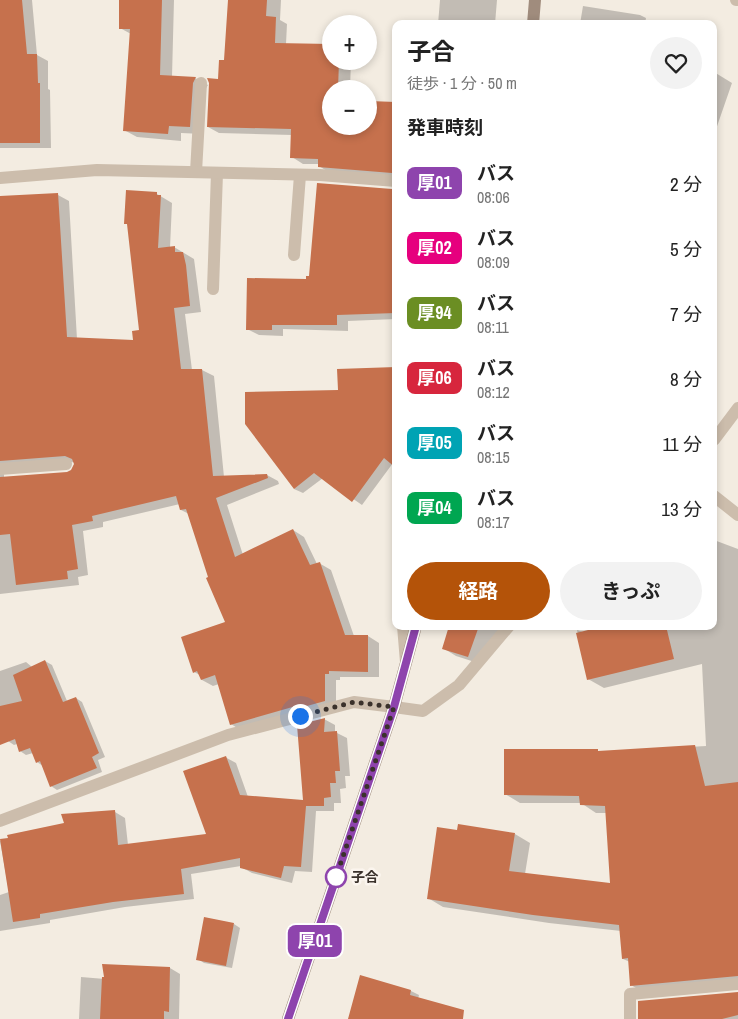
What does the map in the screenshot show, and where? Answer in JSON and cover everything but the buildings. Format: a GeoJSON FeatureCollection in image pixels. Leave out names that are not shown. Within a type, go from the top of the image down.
{"type":"FeatureCollection","features":[{"type":"Feature","properties":{"kind":"street"},"geometry":{"type":"LineString","coordinates":[[533,20],[534,0]]}},
{"type":"Feature","properties":{"kind":"street"},"geometry":{"type":"LineString","coordinates":[[196,172],[201,83]]}},
{"type":"Feature","properties":{"kind":"street"},"geometry":{"type":"LineString","coordinates":[[0,178],[97,170],[300,175],[392,181]]}},
{"type":"Feature","properties":{"kind":"street"},"geometry":{"type":"LineString","coordinates":[[213,289],[217,172]]}},
{"type":"Feature","properties":{"kind":"street"},"geometry":{"type":"LineString","coordinates":[[294,255],[300,175]]}},
{"type":"Feature","properties":{"kind":"street"},"geometry":{"type":"LineString","coordinates":[[717,436],[738,408]]}},
{"type":"Feature","properties":{"kind":"street"},"geometry":{"type":"LineString","coordinates":[[0,469],[66,464]]}},
{"type":"Feature","properties":{"kind":"street"},"geometry":{"type":"LineString","coordinates":[[717,498],[738,515]]}},
{"type":"Feature","properties":{"kind":"street"},"geometry":{"type":"LineString","coordinates":[[403,630],[406,664]]}},
{"type":"Feature","properties":{"kind":"street"},"geometry":{"type":"LineString","coordinates":[[288,1019],[394,707],[415,630]]}},
{"type":"Feature","properties":{"kind":"street"},"geometry":{"type":"LineString","coordinates":[[0,821],[228,735],[354,702],[423,711],[459,686],[506,630]]}},
{"type":"Feature","properties":{"kind":"street"},"geometry":{"type":"LineString","coordinates":[[630,1019],[630,994],[738,984]]}},
{"type":"Feature","properties":{"kind":"bus line","name":"厚01"},"geometry":{"type":"LineString","coordinates":[[288,1019],[394,707],[415,630]]}},
{"type":"Feature","properties":{"kind":"place","name":"子合"},"geometry":{"type":"Point","coordinates":[336,877]}},
{"type":"Feature","properties":{"kind":"route"},"geometry":{"type":"LineString","coordinates":[[300,716],[354,702],[394,707],[336,877]]}}]}
